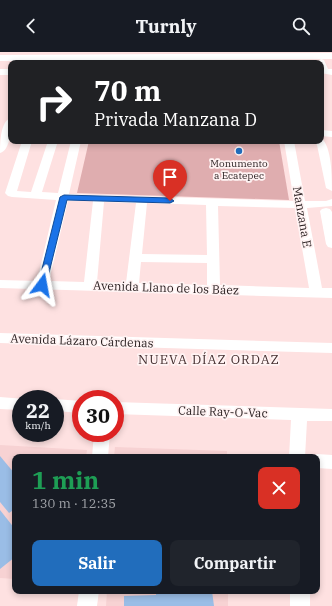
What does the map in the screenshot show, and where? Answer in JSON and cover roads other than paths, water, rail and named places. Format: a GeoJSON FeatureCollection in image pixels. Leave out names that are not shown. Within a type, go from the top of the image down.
{"type":"FeatureCollection","features":[{"type":"Feature","properties":{"kind":"street"},"geometry":{"type":"LineString","coordinates":[[0,58],[61,55],[332,56]]}},
{"type":"Feature","properties":{"kind":"street"},"geometry":{"type":"LineString","coordinates":[[0,150],[7,128]]}},
{"type":"Feature","properties":{"kind":"street"},"geometry":{"type":"LineString","coordinates":[[26,144],[11,192],[15,194],[63,199]]}},
{"type":"Feature","properties":{"kind":"street"},"geometry":{"type":"LineString","coordinates":[[35,196],[52,144]]}},
{"type":"Feature","properties":{"kind":"street"},"geometry":{"type":"LineString","coordinates":[[42,285],[75,144]]}},
{"type":"Feature","properties":{"kind":"street","name":"Manzana E"},"geometry":{"type":"LineString","coordinates":[[290,144],[316,293]]}},
{"type":"Feature","properties":{"kind":"street"},"geometry":{"type":"LineString","coordinates":[[322,144],[332,188]]}},
{"type":"Feature","properties":{"kind":"street"},"geometry":{"type":"LineString","coordinates":[[90,286],[99,198]]}},
{"type":"Feature","properties":{"kind":"street"},"geometry":{"type":"LineString","coordinates":[[0,199],[99,198],[330,208],[332,244]]}},
{"type":"Feature","properties":{"kind":"street"},"geometry":{"type":"LineString","coordinates":[[132,287],[142,200]]}},
{"type":"Feature","properties":{"kind":"street"},"geometry":{"type":"LineString","coordinates":[[212,202],[214,290]]}},
{"type":"Feature","properties":{"kind":"street"},"geometry":{"type":"LineString","coordinates":[[136,258],[213,260]]}},
{"type":"Feature","properties":{"kind":"street","name":"Avenida Llano de los Báez"},"geometry":{"type":"LineString","coordinates":[[0,284],[332,293]]}},
{"type":"Feature","properties":{"kind":"street","name":"Avenida Lázaro Cárdenas"},"geometry":{"type":"LineString","coordinates":[[0,338],[332,348]]}},
{"type":"Feature","properties":{"kind":"street"},"geometry":{"type":"LineString","coordinates":[[0,403],[12,404]]}},
{"type":"Feature","properties":{"kind":"street","name":"Calle Ray-O-Vac"},"geometry":{"type":"LineString","coordinates":[[124,408],[332,415]]}},
{"type":"Feature","properties":{"kind":"street"},"geometry":{"type":"LineString","coordinates":[[297,454],[299,415]]}},
{"type":"Feature","properties":{"kind":"street"},"geometry":{"type":"LineString","coordinates":[[100,454],[101,442]]}},
{"type":"Feature","properties":{"kind":"street"},"geometry":{"type":"LineString","coordinates":[[320,461],[332,462]]}},
{"type":"Feature","properties":{"kind":"street"},"geometry":{"type":"LineString","coordinates":[[87,606],[88,594]]}},
{"type":"Feature","properties":{"kind":"street"},"geometry":{"type":"LineString","coordinates":[[300,594],[300,606]]}},
{"type":"Feature","properties":{"kind":"place","name":"Monumento a Ecatepec"},"geometry":{"type":"Point","coordinates":[239,151]}},
{"type":"Feature","properties":{"kind":"district","name":"NUEVA DÍAZ ORDAZ"},"geometry":{"type":"Point","coordinates":[209,359]}}]}
